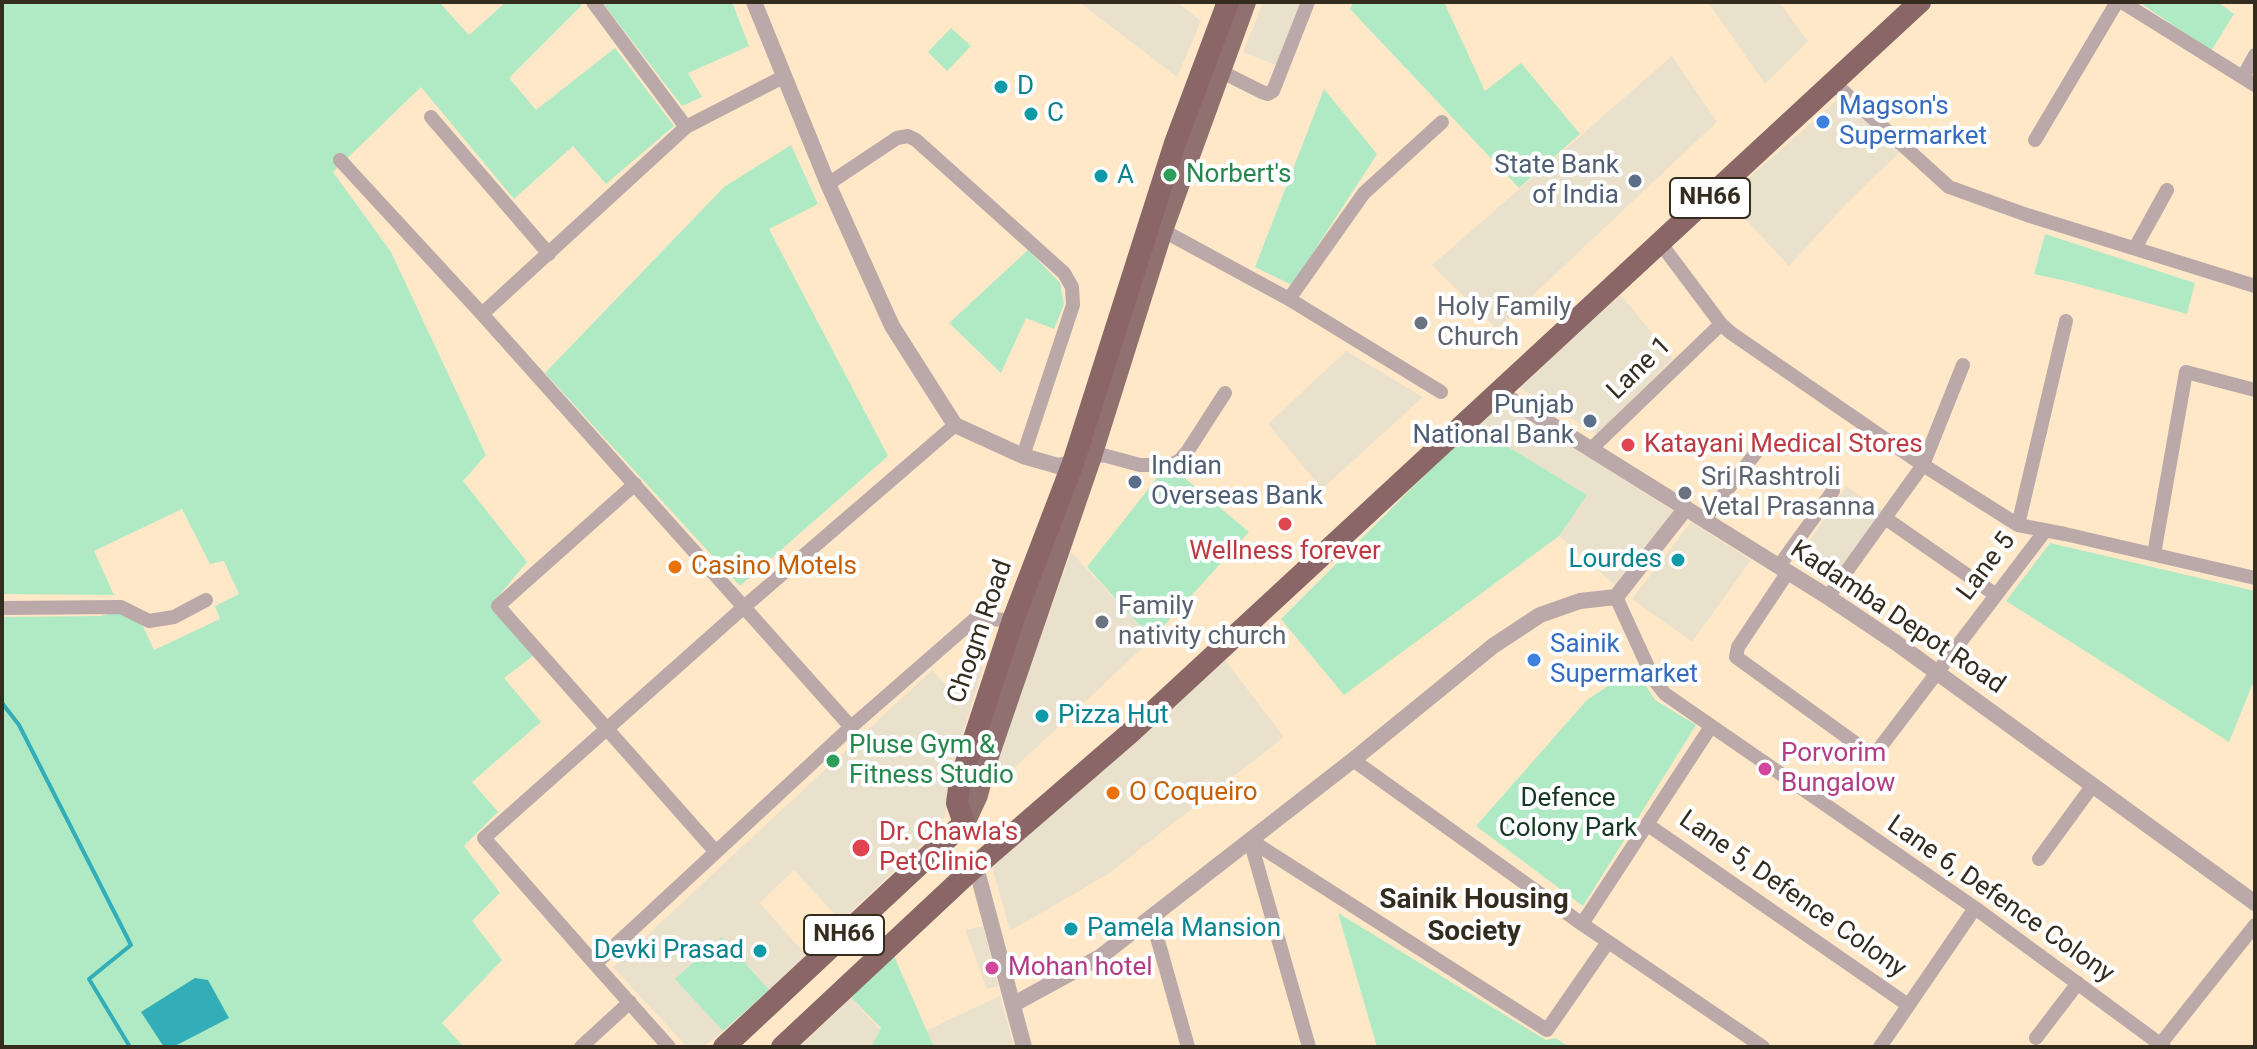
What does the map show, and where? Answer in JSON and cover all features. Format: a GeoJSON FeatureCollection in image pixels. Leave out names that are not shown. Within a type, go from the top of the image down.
{"type":"FeatureCollection","features":[{"type":"Feature","properties":{"kind":"highway","name":"Chogm Road"},"geometry":{"type":"LineString","coordinates":[[724,1047],[964,823],[957,803],[960,781],[1081,461],[1175,143],[1228,2]]}},
{"type":"Feature","properties":{"kind":"highway","name":"NH66"},"geometry":{"type":"LineString","coordinates":[[782,1047],[976,867],[1130,733],[1920,2]]}},
{"type":"Feature","properties":{"kind":"main road","name":"Chogm Road"},"geometry":{"type":"LineString","coordinates":[[1081,461],[1245,2]]}},
{"type":"Feature","properties":{"kind":"street"},"geometry":{"type":"LineString","coordinates":[[593,2],[686,127]]}},
{"type":"Feature","properties":{"kind":"street"},"geometry":{"type":"LineString","coordinates":[[754,2],[828,184],[892,326],[955,425],[1023,456],[1058,466],[1103,455],[1122,462],[1159,467],[1179,461],[1225,393]]}},
{"type":"Feature","properties":{"kind":"street"},"geometry":{"type":"LineString","coordinates":[[1220,71],[1262,92],[1268,94],[1273,91],[1308,2]]}},
{"type":"Feature","properties":{"kind":"street"},"geometry":{"type":"LineString","coordinates":[[2035,140],[2120,2],[2249,81],[2255,55]]}},
{"type":"Feature","properties":{"kind":"street"},"geometry":{"type":"LineString","coordinates":[[482,314],[686,127],[783,77]]}},
{"type":"Feature","properties":{"kind":"street"},"geometry":{"type":"LineString","coordinates":[[1834,83],[1949,187],[2027,215],[2255,286]]}},
{"type":"Feature","properties":{"kind":"street"},"geometry":{"type":"LineString","coordinates":[[431,117],[549,254]]}},
{"type":"Feature","properties":{"kind":"street"},"geometry":{"type":"LineString","coordinates":[[1289,299],[1364,193],[1442,122]]}},
{"type":"Feature","properties":{"kind":"street"},"geometry":{"type":"LineString","coordinates":[[828,184],[897,138],[908,136],[1064,273],[1072,287],[1073,305],[1023,456]]}},
{"type":"Feature","properties":{"kind":"street"},"geometry":{"type":"LineString","coordinates":[[340,160],[851,727]]}},
{"type":"Feature","properties":{"kind":"street"},"geometry":{"type":"LineString","coordinates":[[2135,248],[2167,190]]}},
{"type":"Feature","properties":{"kind":"street"},"geometry":{"type":"LineString","coordinates":[[1162,230],[1289,299],[1441,392]]}},
{"type":"Feature","properties":{"kind":"street"},"geometry":{"type":"LineString","coordinates":[[1661,244],[1721,324],[1923,465],[2018,525],[2255,578]]}},
{"type":"Feature","properties":{"kind":"street"},"geometry":{"type":"LineString","coordinates":[[2018,525],[2066,321]]}},
{"type":"Feature","properties":{"kind":"street","name":"Lane 1"},"geometry":{"type":"LineString","coordinates":[[1591,449],[1721,324]]}},
{"type":"Feature","properties":{"kind":"street"},"geometry":{"type":"LineString","coordinates":[[1828,597],[1923,465],[1963,365]]}},
{"type":"Feature","properties":{"kind":"street"},"geometry":{"type":"LineString","coordinates":[[2154,554],[2186,372],[2255,390]]}},
{"type":"Feature","properties":{"kind":"street","name":"Kadamba Depot Road"},"geometry":{"type":"LineString","coordinates":[[1499,392],[1828,597],[1937,671],[2255,903]]}},
{"type":"Feature","properties":{"kind":"street"},"geometry":{"type":"LineString","coordinates":[[669,1047],[484,838],[955,425]]}},
{"type":"Feature","properties":{"kind":"street"},"geometry":{"type":"LineString","coordinates":[[1704,520],[1761,446]]}},
{"type":"Feature","properties":{"kind":"street"},"geometry":{"type":"LineString","coordinates":[[635,484],[498,606],[716,852]]}},
{"type":"Feature","properties":{"kind":"street"},"geometry":{"type":"LineString","coordinates":[[1784,569],[1833,491]]}},
{"type":"Feature","properties":{"kind":"street"},"geometry":{"type":"LineString","coordinates":[[1014,1004],[1100,957],[1353,760],[1493,646],[1540,615],[1580,601],[1616,597],[1686,508]]}},
{"type":"Feature","properties":{"kind":"street"},"geometry":{"type":"LineString","coordinates":[[1885,518],[1996,595]]}},
{"type":"Feature","properties":{"kind":"street","name":"Lane 5"},"geometry":{"type":"LineString","coordinates":[[1784,569],[1738,647],[1736,657],[1869,753],[1878,750],[2045,531]]}},
{"type":"Feature","properties":{"kind":"street","name":"Lane 6, Defence Colony"},"geometry":{"type":"LineString","coordinates":[[1616,597],[1654,680],[1665,694],[1710,728],[1975,908],[2161,1046]]}},
{"type":"Feature","properties":{"kind":"street"},"geometry":{"type":"LineString","coordinates":[[2,608],[121,607],[149,621],[174,617],[206,600]]}},
{"type":"Feature","properties":{"kind":"street"},"geometry":{"type":"LineString","coordinates":[[595,964],[851,727],[976,618],[1023,621]]}},
{"type":"Feature","properties":{"kind":"street"},"geometry":{"type":"LineString","coordinates":[[1582,924],[1710,728]]}},
{"type":"Feature","properties":{"kind":"street"},"geometry":{"type":"LineString","coordinates":[[1353,760],[1582,924],[1763,1047]]}},
{"type":"Feature","properties":{"kind":"street"},"geometry":{"type":"LineString","coordinates":[[2039,859],[2093,785]]}},
{"type":"Feature","properties":{"kind":"street","name":"Lane 5, Defence Colony"},"geometry":{"type":"LineString","coordinates":[[1648,825],[1908,1005]]}},
{"type":"Feature","properties":{"kind":"street"},"geometry":{"type":"LineString","coordinates":[[1250,840],[1547,1030],[1608,942]]}},
{"type":"Feature","properties":{"kind":"street"},"geometry":{"type":"LineString","coordinates":[[1250,840],[1309,1047]]}},
{"type":"Feature","properties":{"kind":"street"},"geometry":{"type":"LineString","coordinates":[[976,867],[1024,1047]]}},
{"type":"Feature","properties":{"kind":"street"},"geometry":{"type":"LineString","coordinates":[[1880,1047],[1975,908]]}},
{"type":"Feature","properties":{"kind":"street"},"geometry":{"type":"LineString","coordinates":[[1151,916],[1188,1047]]}},
{"type":"Feature","properties":{"kind":"street"},"geometry":{"type":"LineString","coordinates":[[2161,1046],[2255,925]]}},
{"type":"Feature","properties":{"kind":"street"},"geometry":{"type":"LineString","coordinates":[[2036,1038],[2078,983]]}},
{"type":"Feature","properties":{"kind":"street"},"geometry":{"type":"LineString","coordinates":[[581,1047],[630,1002]]}},
{"type":"Feature","properties":{"kind":"shaded area"},"geometry":{"type":"Polygon","coordinates":[[[1079,2],[1177,2],[1201,21],[1177,77],[1079,2]]]}},
{"type":"Feature","properties":{"kind":"shaded area"},"geometry":{"type":"Polygon","coordinates":[[[1263,2],[1300,2],[1276,65],[1243,52],[1263,2]]]}},
{"type":"Feature","properties":{"kind":"shaded area"},"geometry":{"type":"Polygon","coordinates":[[[1708,2],[1779,2],[1808,41],[1765,84],[1708,2]]]}},
{"type":"Feature","properties":{"kind":"shaded area"},"geometry":{"type":"Polygon","coordinates":[[[1672,56],[1717,122],[1497,329],[1432,265],[1672,56]]]}},
{"type":"Feature","properties":{"kind":"shaded area"},"geometry":{"type":"Polygon","coordinates":[[[1845,93],[1901,151],[1846,204],[1789,266],[1726,198],[1845,93]]]}},
{"type":"Feature","properties":{"kind":"shaded area"},"geometry":{"type":"Polygon","coordinates":[[[1621,295],[1673,359],[1597,434],[1517,386],[1621,295]]]}},
{"type":"Feature","properties":{"kind":"shaded area"},"geometry":{"type":"Polygon","coordinates":[[[1346,351],[1423,397],[1322,489],[1268,424],[1346,351]]]}},
{"type":"Feature","properties":{"kind":"shaded area"},"geometry":{"type":"Polygon","coordinates":[[[1502,400],[1673,511],[1628,577],[1615,585],[1559,536],[1587,495],[1474,426],[1502,400]]]}},
{"type":"Feature","properties":{"kind":"shaded area"},"geometry":{"type":"Polygon","coordinates":[[[1846,486],[1882,510],[1834,579],[1800,555],[1846,486]]]}},
{"type":"Feature","properties":{"kind":"shaded area"},"geometry":{"type":"Polygon","coordinates":[[[1691,522],[1751,560],[1692,642],[1632,599],[1691,522]]]}},
{"type":"Feature","properties":{"kind":"shaded area"},"geometry":{"type":"Polygon","coordinates":[[[1071,552],[1152,639],[1009,773],[994,766],[1071,552]]]}},
{"type":"Feature","properties":{"kind":"shaded area"},"geometry":{"type":"Polygon","coordinates":[[[1225,660],[1284,737],[1108,874],[1010,931],[992,866],[1225,660]]]}},
{"type":"Feature","properties":{"kind":"shaded area"},"geometry":{"type":"Polygon","coordinates":[[[976,663],[983,668],[962,736],[944,818],[912,855],[841,921],[794,870],[760,903],[806,955],[769,990],[722,937],[676,979],[723,1031],[703,1047],[687,1047],[613,967],[932,670],[950,689],[976,663]]]}},
{"type":"Feature","properties":{"kind":"shaded area"},"geometry":{"type":"Polygon","coordinates":[[[983,926],[998,986],[987,989],[965,930],[983,926]]]}},
{"type":"Feature","properties":{"kind":"shaded area"},"geometry":{"type":"Polygon","coordinates":[[[1000,996],[1014,1047],[934,1047],[927,1030],[1000,996]]]}},
{"type":"Feature","properties":{"kind":"shaded area"},"geometry":{"type":"Polygon","coordinates":[[[851,997],[880,1030],[871,1047],[800,1047],[851,997]]]}},
{"type":"Feature","properties":{"kind":"green space"},"geometry":{"type":"Polygon","coordinates":[[[2,2],[439,2],[469,35],[506,2],[579,2],[582,5],[509,78],[536,110],[615,48],[674,126],[606,184],[573,146],[514,199],[421,87],[333,172],[391,252],[486,455],[463,481],[527,562],[492,604],[533,656],[504,678],[541,722],[472,782],[498,812],[464,846],[500,893],[472,921],[502,960],[442,1023],[464,1047],[2,1047],[2,617],[101,616],[134,607],[154,650],[220,619],[215,606],[239,594],[224,561],[210,564],[182,509],[94,551],[114,595],[2,594],[2,2]]]}},
{"type":"Feature","properties":{"kind":"green space"},"geometry":{"type":"Polygon","coordinates":[[[602,2],[732,2],[749,46],[688,73],[702,97],[682,106],[602,2]]]}},
{"type":"Feature","properties":{"kind":"green space"},"geometry":{"type":"Polygon","coordinates":[[[1353,2],[1444,2],[1485,91],[1521,63],[1580,134],[1519,188],[1350,9],[1353,2]]]}},
{"type":"Feature","properties":{"kind":"green space"},"geometry":{"type":"Polygon","coordinates":[[[2139,2],[2218,2],[2234,14],[2211,51],[2139,2]]]}},
{"type":"Feature","properties":{"kind":"green space"},"geometry":{"type":"Polygon","coordinates":[[[951,28],[971,46],[947,71],[928,52],[951,28]]]}},
{"type":"Feature","properties":{"kind":"green space"},"geometry":{"type":"Polygon","coordinates":[[[1324,89],[1377,154],[1292,285],[1255,267],[1324,89]]]}},
{"type":"Feature","properties":{"kind":"green space"},"geometry":{"type":"Polygon","coordinates":[[[791,145],[818,204],[769,229],[888,456],[740,586],[545,373],[724,187],[791,145]]]}},
{"type":"Feature","properties":{"kind":"green space"},"geometry":{"type":"Polygon","coordinates":[[[2045,234],[2195,283],[2187,314],[2034,274],[2045,234]]]}},
{"type":"Feature","properties":{"kind":"green space"},"geometry":{"type":"Polygon","coordinates":[[[1028,250],[1060,283],[1064,304],[1054,329],[1026,318],[1001,373],[949,323],[1028,250]]]}},
{"type":"Feature","properties":{"kind":"green space"},"geometry":{"type":"Polygon","coordinates":[[[1474,426],[1587,495],[1559,536],[1344,695],[1281,619],[1474,426]]]}},
{"type":"Feature","properties":{"kind":"green space"},"geometry":{"type":"Polygon","coordinates":[[[1168,464],[1249,532],[1152,639],[1087,567],[1168,464]]]}},
{"type":"Feature","properties":{"kind":"green space"},"geometry":{"type":"Polygon","coordinates":[[[2050,543],[2255,591],[2255,678],[2229,742],[2006,601],[2050,543]]]}},
{"type":"Feature","properties":{"kind":"green space","name":"Defence Colony Park"},"geometry":{"type":"Polygon","coordinates":[[[1635,668],[1655,700],[1696,725],[1583,906],[1476,826],[1587,700],[1635,668]]]}},
{"type":"Feature","properties":{"kind":"green space"},"geometry":{"type":"Polygon","coordinates":[[[1338,913],[1546,1040],[1556,1038],[1569,1047],[1377,1047],[1338,913]]]}},
{"type":"Feature","properties":{"kind":"green space"},"geometry":{"type":"Polygon","coordinates":[[[722,937],[769,990],[723,1031],[675,979],[722,937]]]}},
{"type":"Feature","properties":{"kind":"green space"},"geometry":{"type":"Polygon","coordinates":[[[894,956],[934,1047],[871,1047],[881,1028],[851,997],[894,956]]]}},
{"type":"Feature","properties":{"kind":"water"},"geometry":{"type":"Polygon","coordinates":[[[195,978],[208,980],[229,1018],[173,1047],[164,1047],[141,1012],[195,978]]]}},
{"type":"Feature","properties":{"kind":"waterway"},"geometry":{"type":"LineString","coordinates":[[2,703],[19,725],[131,945],[89,979],[130,1047]]}},
{"type":"Feature","properties":{"kind":"place","name":"D"},"geometry":{"type":"Point","coordinates":[1001,87]}},
{"type":"Feature","properties":{"kind":"place","name":"C"},"geometry":{"type":"Point","coordinates":[1031,114]}},
{"type":"Feature","properties":{"kind":"place","name":"Magson's Supermarket"},"geometry":{"type":"Point","coordinates":[1823,122]}},
{"type":"Feature","properties":{"kind":"place","name":"Norbert's"},"geometry":{"type":"Point","coordinates":[1170,175]}},
{"type":"Feature","properties":{"kind":"place","name":"A"},"geometry":{"type":"Point","coordinates":[1101,176]}},
{"type":"Feature","properties":{"kind":"place","name":"State Bank of India"},"geometry":{"type":"Point","coordinates":[1635,181]}},
{"type":"Feature","properties":{"kind":"place","name":"Holy Family Church"},"geometry":{"type":"Point","coordinates":[1421,323]}},
{"type":"Feature","properties":{"kind":"place","name":"Punjab National Bank"},"geometry":{"type":"Point","coordinates":[1590,421]}},
{"type":"Feature","properties":{"kind":"place","name":"Katayani Medical Stores"},"geometry":{"type":"Point","coordinates":[1628,445]}},
{"type":"Feature","properties":{"kind":"place","name":"Indian Overseas Bank"},"geometry":{"type":"Point","coordinates":[1135,482]}},
{"type":"Feature","properties":{"kind":"place","name":"Sri Rashtroli Vetal Prasanna"},"geometry":{"type":"Point","coordinates":[1685,493]}},
{"type":"Feature","properties":{"kind":"place","name":"Wellness forever"},"geometry":{"type":"Point","coordinates":[1285,524]}},
{"type":"Feature","properties":{"kind":"place","name":"Lourdes"},"geometry":{"type":"Point","coordinates":[1678,560]}},
{"type":"Feature","properties":{"kind":"place","name":"Casino Motels"},"geometry":{"type":"Point","coordinates":[675,567]}},
{"type":"Feature","properties":{"kind":"place","name":"Family nativity church"},"geometry":{"type":"Point","coordinates":[1102,622]}},
{"type":"Feature","properties":{"kind":"place","name":"Sainik Supermarket"},"geometry":{"type":"Point","coordinates":[1534,660]}},
{"type":"Feature","properties":{"kind":"place","name":"Pizza Hut"},"geometry":{"type":"Point","coordinates":[1042,716]}},
{"type":"Feature","properties":{"kind":"place","name":"Pluse Gym & Fitness Studio"},"geometry":{"type":"Point","coordinates":[833,761]}},
{"type":"Feature","properties":{"kind":"place","name":"Porvorim Bungalow"},"geometry":{"type":"Point","coordinates":[1765,769]}},
{"type":"Feature","properties":{"kind":"place","name":"O Coqueiro"},"geometry":{"type":"Point","coordinates":[1113,793]}},
{"type":"Feature","properties":{"kind":"place","name":"Dr. Chawla's Pet Clinic"},"geometry":{"type":"Point","coordinates":[861,848]}},
{"type":"Feature","properties":{"kind":"place","name":"Pamela Mansion"},"geometry":{"type":"Point","coordinates":[1071,929]}},
{"type":"Feature","properties":{"kind":"place","name":"Devki Prasad"},"geometry":{"type":"Point","coordinates":[760,951]}},
{"type":"Feature","properties":{"kind":"place","name":"Mohan hotel"},"geometry":{"type":"Point","coordinates":[992,968]}},
{"type":"Feature","properties":{"kind":"district","name":"Sainik Housing Society"},"geometry":{"type":"Point","coordinates":[1474,917]}}]}
